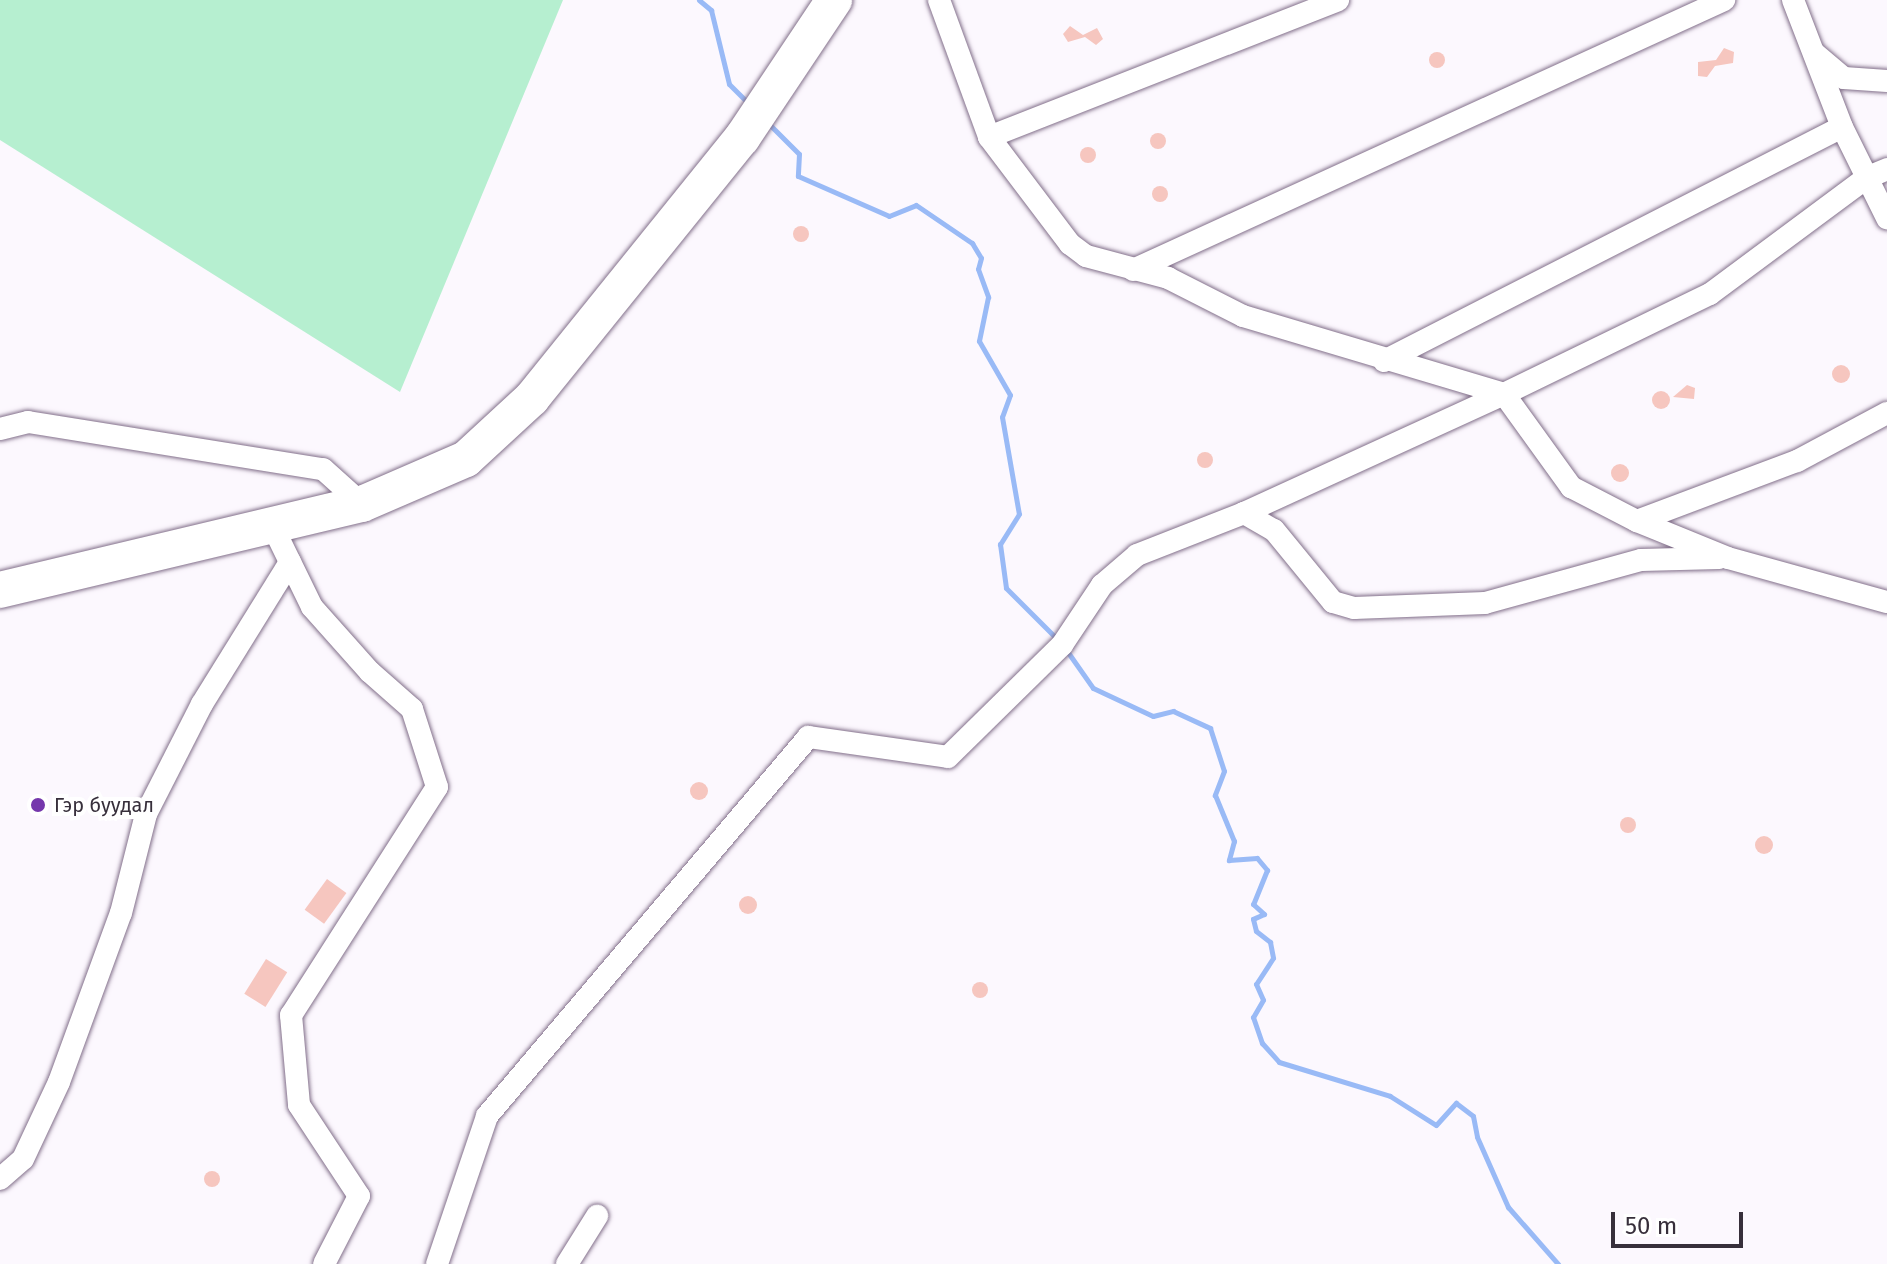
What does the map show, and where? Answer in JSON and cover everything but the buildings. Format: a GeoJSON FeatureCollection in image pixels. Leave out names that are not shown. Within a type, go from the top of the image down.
{"type":"FeatureCollection","features":[{"type":"Feature","properties":{"kind":"highway"},"geometry":{"type":"LineString","coordinates":[[0,590],[362,504],[466,459],[532,398],[742,138],[774,95],[834,0]]}},
{"type":"Feature","properties":{"kind":"street"},"geometry":{"type":"LineString","coordinates":[[989,137],[1338,0]]}},
{"type":"Feature","properties":{"kind":"street"},"geometry":{"type":"LineString","coordinates":[[1133,270],[1724,0]]}},
{"type":"Feature","properties":{"kind":"street"},"geometry":{"type":"LineString","coordinates":[[1793,0],[1842,127],[1887,218]]}},
{"type":"Feature","properties":{"kind":"street"},"geometry":{"type":"LineString","coordinates":[[943,1],[989,137],[1070,244],[1086,256],[1168,278],[1243,316],[1384,361],[1504,394],[1571,487],[1637,521],[1728,558],[1887,602]]}},
{"type":"Feature","properties":{"kind":"street"},"geometry":{"type":"LineString","coordinates":[[1813,52],[1844,78],[1887,81]]}},
{"type":"Feature","properties":{"kind":"street"},"geometry":{"type":"LineString","coordinates":[[1384,361],[1842,127]]}},
{"type":"Feature","properties":{"kind":"street"},"geometry":{"type":"LineString","coordinates":[[437,1264],[487,1116],[808,737],[948,757],[1062,645],[1102,585],[1137,555],[1244,513],[1504,394],[1710,294],[1866,178],[1887,169]]}},
{"type":"Feature","properties":{"kind":"street"},"geometry":{"type":"LineString","coordinates":[[1637,521],[1797,461],[1887,413]]}},
{"type":"Feature","properties":{"kind":"street"},"geometry":{"type":"LineString","coordinates":[[0,417],[323,469],[362,504]]}},
{"type":"Feature","properties":{"kind":"street"},"geometry":{"type":"LineString","coordinates":[[0,429],[28,422]]}},
{"type":"Feature","properties":{"kind":"street"},"geometry":{"type":"LineString","coordinates":[[1244,513],[1274,530],[1333,602],[1354,608],[1485,603],[1641,560],[1728,558]]}},
{"type":"Feature","properties":{"kind":"street"},"geometry":{"type":"LineString","coordinates":[[272,525],[312,607],[370,672],[412,709],[437,787],[291,1015],[299,1105],[359,1196],[324,1264]]}},
{"type":"Feature","properties":{"kind":"street"},"geometry":{"type":"LineString","coordinates":[[0,1179],[23,1159],[59,1082],[121,913],[146,814],[202,704],[290,562]]}},
{"type":"Feature","properties":{"kind":"street"},"geometry":{"type":"LineString","coordinates":[[567,1264],[597,1216]]}},
{"type":"Feature","properties":{"kind":"green space"},"geometry":{"type":"Polygon","coordinates":[[[0,0],[563,0],[400,392],[0,140],[0,0]]]}},
{"type":"Feature","properties":{"kind":"waterway"},"geometry":{"type":"LineString","coordinates":[[699,0],[711,10],[729,84],[748,103]]}},
{"type":"Feature","properties":{"kind":"waterway"},"geometry":{"type":"LineString","coordinates":[[767,122],[799,154],[798,176],[889,216],[916,205],[972,243],[981,258],[978,269],[988,297],[979,341],[1010,395],[1002,417],[1019,514],[1000,544],[1006,588],[1058,640]]}},
{"type":"Feature","properties":{"kind":"waterway"},"geometry":{"type":"LineString","coordinates":[[1067,651],[1093,688],[1153,716],[1173,711],[1210,728],[1224,771],[1215,795],[1234,841],[1229,860],[1257,858],[1267,870],[1253,904],[1264,914],[1253,919],[1256,931],[1270,942],[1273,958],[1256,984],[1263,1000],[1253,1017],[1262,1043],[1279,1062],[1390,1096],[1436,1125],[1456,1103],[1473,1116],[1477,1137],[1508,1207],[1558,1264]]}},
{"type":"Feature","properties":{"kind":"place","name":"Гэр буудал"},"geometry":{"type":"Point","coordinates":[38,805]}}]}
